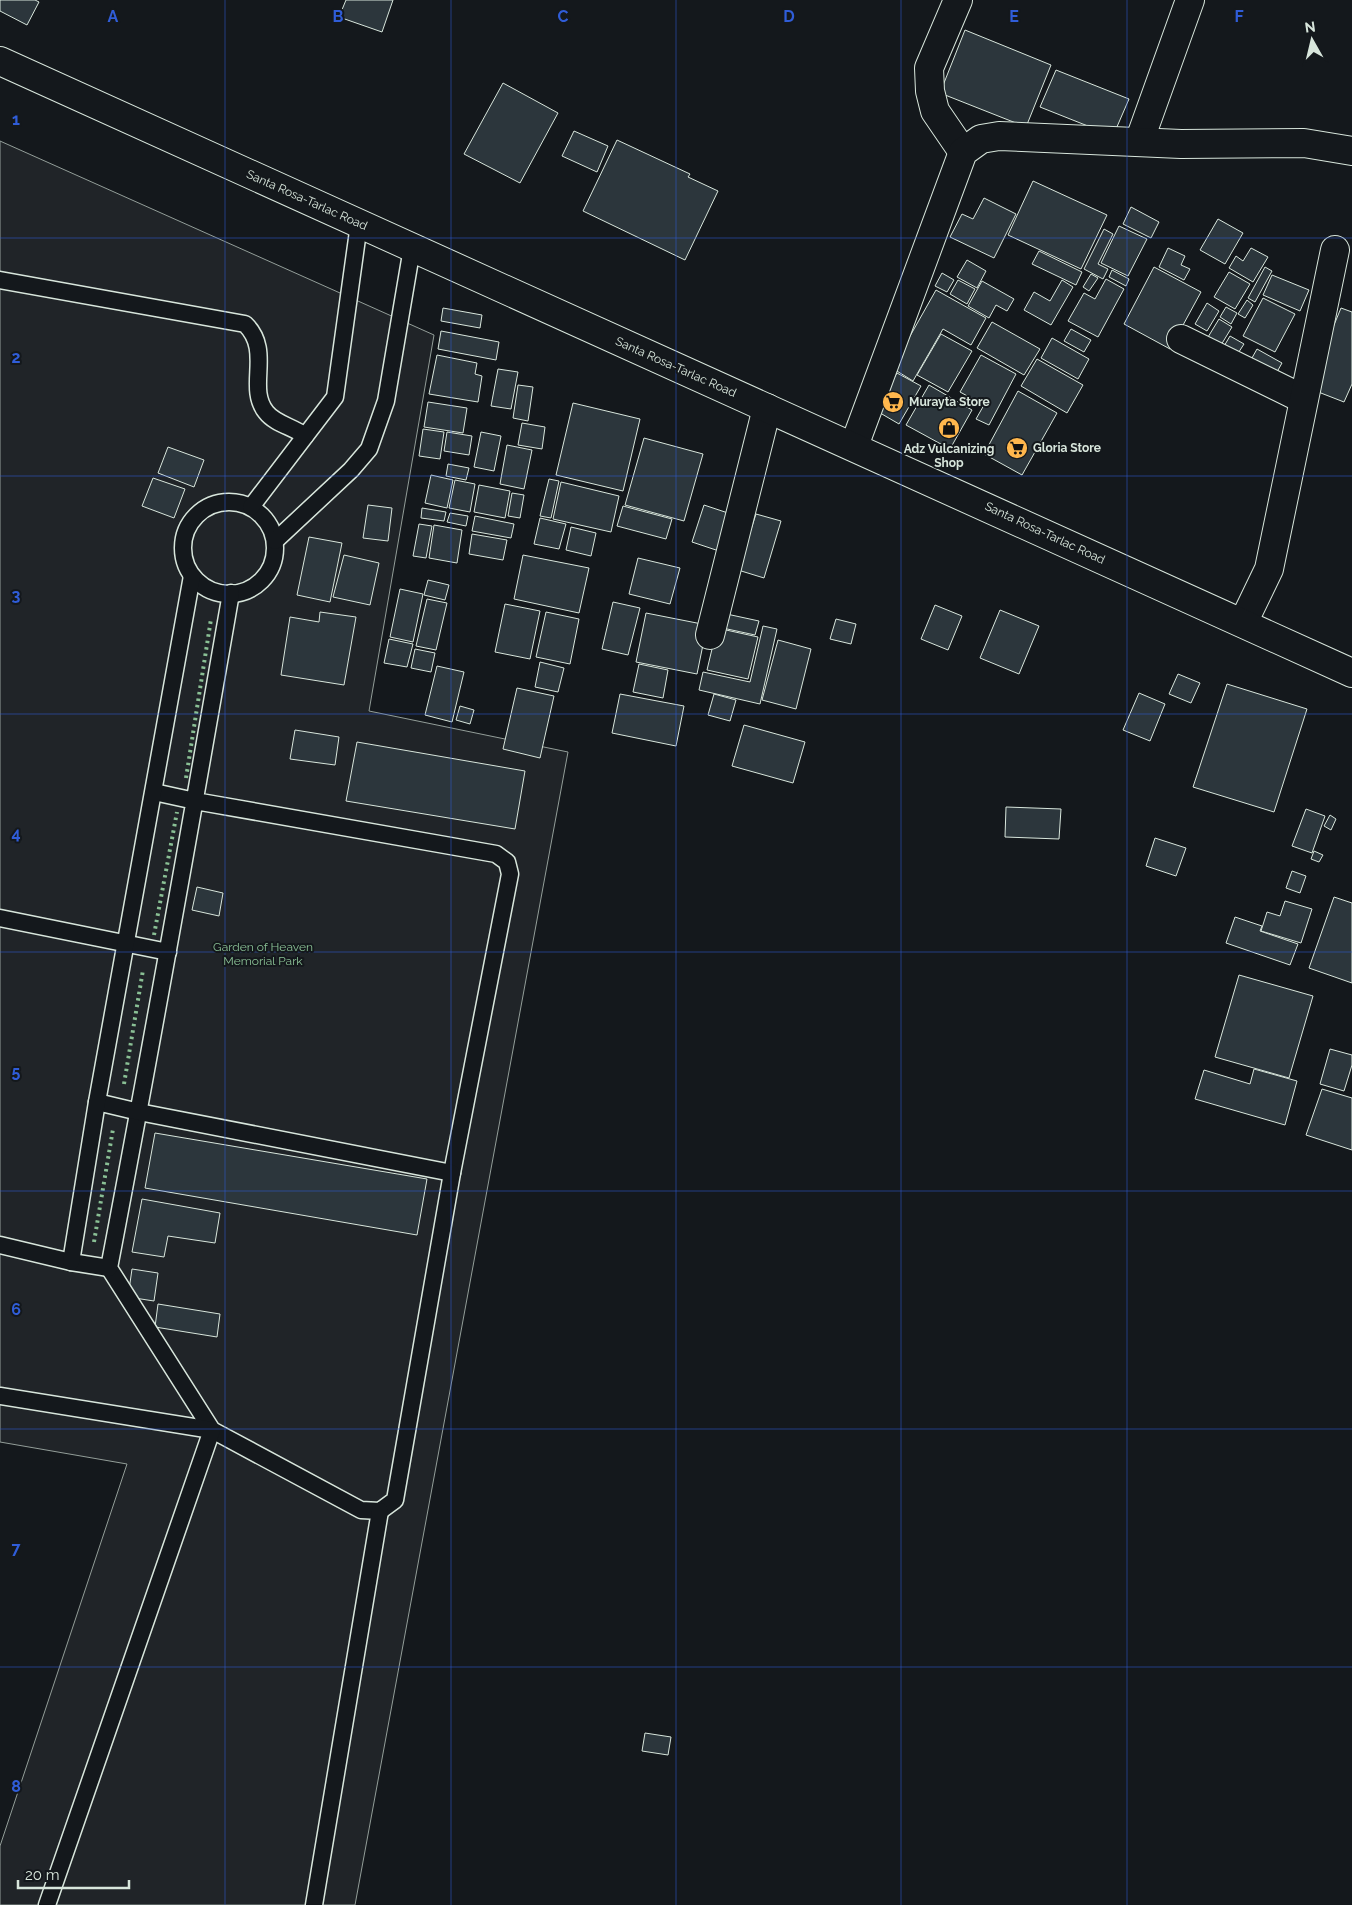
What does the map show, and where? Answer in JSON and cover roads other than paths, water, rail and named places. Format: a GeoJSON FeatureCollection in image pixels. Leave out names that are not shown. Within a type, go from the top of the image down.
{"type":"FeatureCollection","features":[{"type":"Feature","properties":{"kind":"main road"},"geometry":{"type":"LineString","coordinates":[[958,0],[929,68],[930,91],[935,112],[963,152]]}},
{"type":"Feature","properties":{"kind":"main road"},"geometry":{"type":"LineString","coordinates":[[1138,142],[1190,0]]}},
{"type":"Feature","properties":{"kind":"main road","name":"Santa Rosa-Tarlac Road"},"geometry":{"type":"LineString","coordinates":[[0,61],[1352,673]]}},
{"type":"Feature","properties":{"kind":"main road"},"geometry":{"type":"LineString","coordinates":[[854,446],[963,152],[981,139],[999,136],[1180,144],[1304,142],[1352,150]]}},
{"type":"Feature","properties":{"kind":"main road"},"geometry":{"type":"LineString","coordinates":[[1243,624],[1269,569],[1335,250]]}},
{"type":"Feature","properties":{"kind":"main road"},"geometry":{"type":"LineString","coordinates":[[1181,339],[1304,399]]}},
{"type":"Feature","properties":{"kind":"main road"},"geometry":{"type":"LineString","coordinates":[[710,635],[767,408]]}},
{"type":"Feature","properties":{"kind":"lane"},"geometry":{"type":"LineString","coordinates":[[251,507],[335,397],[359,224]]}},
{"type":"Feature","properties":{"kind":"lane"},"geometry":{"type":"LineString","coordinates":[[275,542],[351,470],[369,448],[386,401],[412,248]]}},
{"type":"Feature","properties":{"kind":"lane"},"geometry":{"type":"LineString","coordinates":[[0,280],[246,324],[254,332],[258,342],[259,395],[266,412],[305,436]]}},
{"type":"Feature","properties":{"kind":"lane"},"geometry":{"type":"LineString","coordinates":[[220,502],[236,502],[251,507],[267,521],[275,542],[273,560],[264,577],[250,589],[231,593],[210,589],[192,576],[185,562],[182,547],[185,532],[194,518],[205,508],[220,502]]}},
{"type":"Feature","properties":{"kind":"lane"},"geometry":{"type":"LineString","coordinates":[[71,1262],[97,1102],[127,945],[192,576]]}},
{"type":"Feature","properties":{"kind":"lane"},"geometry":{"type":"LineString","coordinates":[[212,1430],[109,1268],[168,952],[231,593]]}},
{"type":"Feature","properties":{"kind":"lane"},"geometry":{"type":"LineString","coordinates":[[0,1396],[212,1430],[361,1510],[380,1511],[395,1500],[452,1173],[510,874],[507,862],[496,854],[195,801],[154,792]]}},
{"type":"Feature","properties":{"kind":"lane"},"geometry":{"type":"LineString","coordinates":[[0,918],[168,952]]}},
{"type":"Feature","properties":{"kind":"lane"},"geometry":{"type":"LineString","coordinates":[[97,1102],[139,1112],[452,1173]]}},
{"type":"Feature","properties":{"kind":"lane"},"geometry":{"type":"LineString","coordinates":[[0,1245],[71,1262],[109,1268]]}},
{"type":"Feature","properties":{"kind":"lane"},"geometry":{"type":"LineString","coordinates":[[47,1905],[212,1430]]}},
{"type":"Feature","properties":{"kind":"lane"},"geometry":{"type":"LineString","coordinates":[[314,1905],[380,1511]]}},
{"type":"Feature","properties":{"kind":"place","name":"Murayta Store"},"geometry":{"type":"Point","coordinates":[893,402]}},
{"type":"Feature","properties":{"kind":"place","name":"Adz Vulcanizing Shop"},"geometry":{"type":"Point","coordinates":[949,428]}},
{"type":"Feature","properties":{"kind":"place","name":"Gloria Store"},"geometry":{"type":"Point","coordinates":[1017,448]}},
{"type":"Feature","properties":{"kind":"park label","name":"Garden of Heaven Memorial Park"},"geometry":{"type":"Point","coordinates":[263,954]}}]}
